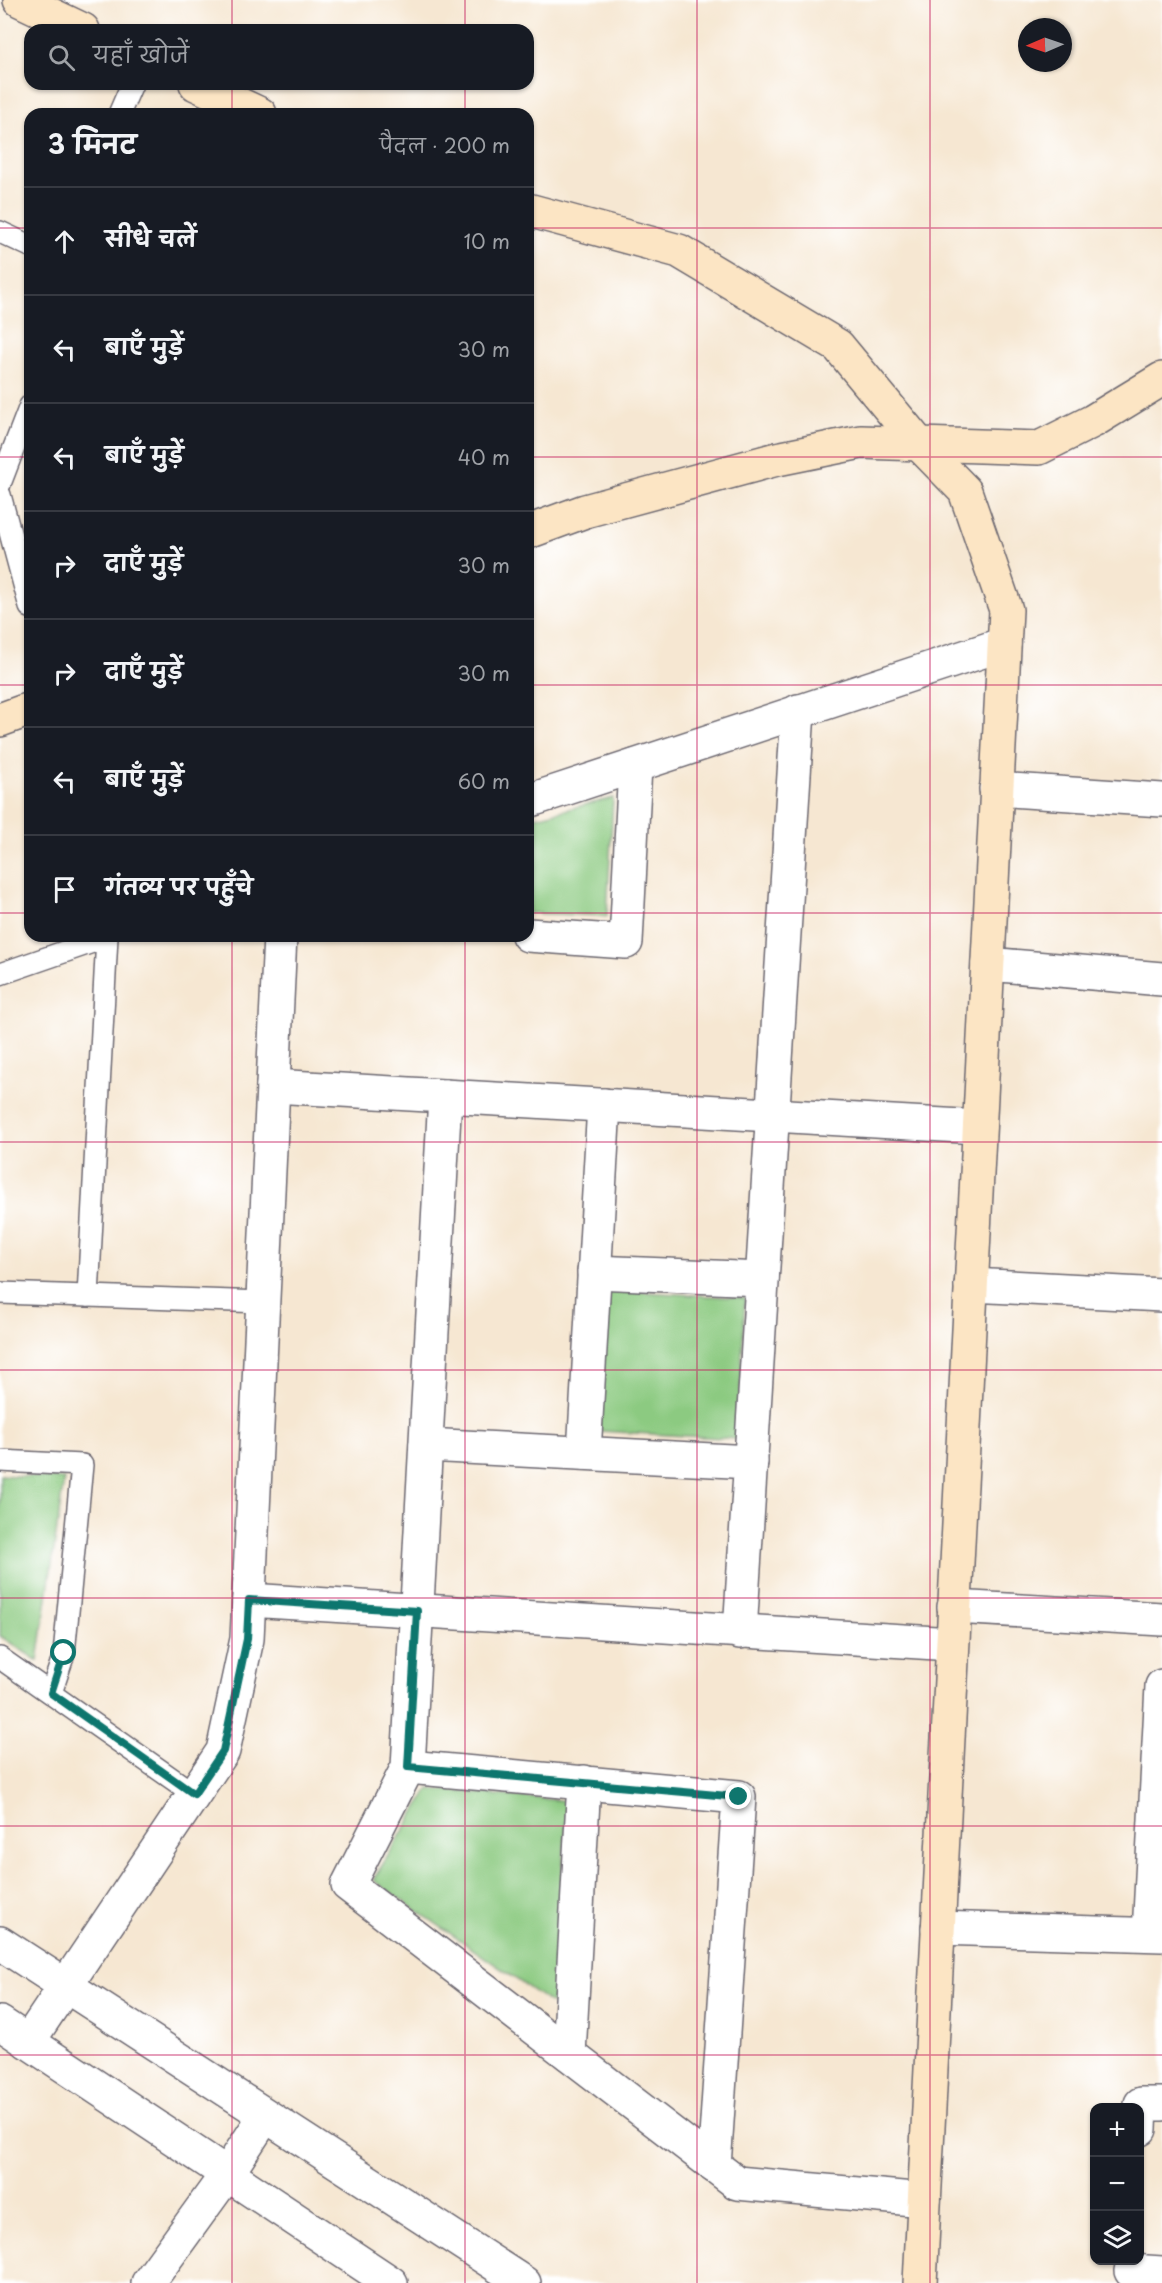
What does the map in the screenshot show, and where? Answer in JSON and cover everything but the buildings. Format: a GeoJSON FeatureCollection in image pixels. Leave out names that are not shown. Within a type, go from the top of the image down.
{"type":"FeatureCollection","features":[{"type":"Feature","properties":{"kind":"street"},"geometry":{"type":"LineString","coordinates":[[20,0],[70,24]]}},
{"type":"Feature","properties":{"kind":"street"},"geometry":{"type":"LineString","coordinates":[[209,90],[247,108]]}},
{"type":"Feature","properties":{"kind":"street"},"geometry":{"type":"LineString","coordinates":[[534,212],[679,251],[838,346],[919,444],[965,491],[1006,610],[920,2283]]}},
{"type":"Feature","properties":{"kind":"street"},"geometry":{"type":"LineString","coordinates":[[534,530],[585,512],[777,459],[861,442],[1039,448],[1093,421],[1159,383]]}},
{"type":"Feature","properties":{"kind":"street"},"geometry":{"type":"LineString","coordinates":[[534,799],[1004,644]]}},
{"type":"Feature","properties":{"kind":"street"},"geometry":{"type":"LineString","coordinates":[[0,720],[24,711]]}},
{"type":"Feature","properties":{"kind":"street"},"geometry":{"type":"LineString","coordinates":[[740,1632],[798,711]]}},
{"type":"Feature","properties":{"kind":"street"},"geometry":{"type":"LineString","coordinates":[[534,935],[626,942],[634,765]]}},
{"type":"Feature","properties":{"kind":"street"},"geometry":{"type":"LineString","coordinates":[[996,789],[1162,800]]}},
{"type":"Feature","properties":{"kind":"street"},"geometry":{"type":"LineString","coordinates":[[28,2042],[223,1751],[247,1639],[280,942]]}},
{"type":"Feature","properties":{"kind":"street"},"geometry":{"type":"LineString","coordinates":[[987,964],[1162,979]]}},
{"type":"Feature","properties":{"kind":"street"},"geometry":{"type":"LineString","coordinates":[[273,1086],[979,1127]]}},
{"type":"Feature","properties":{"kind":"street"},"geometry":{"type":"LineString","coordinates":[[444,1096],[408,1767],[348,1885],[737,2183],[924,2200]]}},
{"type":"Feature","properties":{"kind":"street"},"geometry":{"type":"LineString","coordinates":[[584,1453],[604,1105]]}},
{"type":"Feature","properties":{"kind":"street"},"geometry":{"type":"LineString","coordinates":[[594,1272],[762,1279]]}},
{"type":"Feature","properties":{"kind":"street"},"geometry":{"type":"LineString","coordinates":[[971,1285],[1162,1295]]}},
{"type":"Feature","properties":{"kind":"street"},"geometry":{"type":"LineString","coordinates":[[426,1445],[751,1462]]}},
{"type":"Feature","properties":{"kind":"street"},"geometry":{"type":"LineString","coordinates":[[249,1600],[952,1644]]}},
{"type":"Feature","properties":{"kind":"street"},"geometry":{"type":"LineString","coordinates":[[954,1607],[1162,1619]]}},
{"type":"Feature","properties":{"kind":"street"},"geometry":{"type":"LineString","coordinates":[[938,1928],[1155,1935],[1162,1686]]}},
{"type":"Feature","properties":{"kind":"street"},"geometry":{"type":"LineString","coordinates":[[408,1767],[739,1797],[714,2166]]}},
{"type":"Feature","properties":{"kind":"street"},"geometry":{"type":"LineString","coordinates":[[569,2054],[584,1782]]}},
{"type":"Feature","properties":{"kind":"street"},"geometry":{"type":"LineString","coordinates":[[0,1943],[524,2283]]}},
{"type":"Feature","properties":{"kind":"street"},"geometry":{"type":"LineString","coordinates":[[0,2024],[391,2283]]}},
{"type":"Feature","properties":{"kind":"street"},"geometry":{"type":"LineString","coordinates":[[1144,2104],[1162,2104]]}},
{"type":"Feature","properties":{"kind":"street"},"geometry":{"type":"LineString","coordinates":[[148,2283],[265,2116]]}},
{"type":"Feature","properties":{"kind":"lane"},"geometry":{"type":"LineString","coordinates":[[122,108],[129,90]]}},
{"type":"Feature","properties":{"kind":"lane"},"geometry":{"type":"LineString","coordinates":[[0,232],[24,243]]}},
{"type":"Feature","properties":{"kind":"lane"},"geometry":{"type":"LineString","coordinates":[[0,484],[24,436]]}},
{"type":"Feature","properties":{"kind":"lane"},"geometry":{"type":"LineString","coordinates":[[0,495],[24,585]]}},
{"type":"Feature","properties":{"kind":"lane"},"geometry":{"type":"LineString","coordinates":[[0,974],[93,942]]}},
{"type":"Feature","properties":{"kind":"lane"},"geometry":{"type":"LineString","coordinates":[[88,1296],[107,942]]}},
{"type":"Feature","properties":{"kind":"lane"},"geometry":{"type":"LineString","coordinates":[[0,1293],[263,1302]]}},
{"type":"Feature","properties":{"kind":"lane"},"geometry":{"type":"LineString","coordinates":[[0,1461],[82,1465],[64,1653],[51,1693]]}},
{"type":"Feature","properties":{"kind":"lane"},"geometry":{"type":"LineString","coordinates":[[0,1658],[194,1794]]}},
{"type":"Feature","properties":{"kind":"green space"},"geometry":{"type":"Polygon","coordinates":[[[613,798],[607,916],[534,913],[534,818],[613,798]]]}},
{"type":"Feature","properties":{"kind":"green space"},"geometry":{"type":"Polygon","coordinates":[[[608,1290],[745,1298],[738,1439],[599,1431],[608,1290]]]}},
{"type":"Feature","properties":{"kind":"green space"},"geometry":{"type":"Polygon","coordinates":[[[0,1475],[64,1479],[38,1661],[0,1636],[0,1475]]]}},
{"type":"Feature","properties":{"kind":"green space"},"geometry":{"type":"Polygon","coordinates":[[[429,1789],[568,1801],[552,2004],[373,1880],[429,1789]]]}},
{"type":"Feature","properties":{"kind":"route"},"geometry":{"type":"LineString","coordinates":[[64,1653],[51,1693],[194,1794],[223,1751],[247,1639],[249,1600],[417,1611],[408,1767],[739,1797]]}}]}
